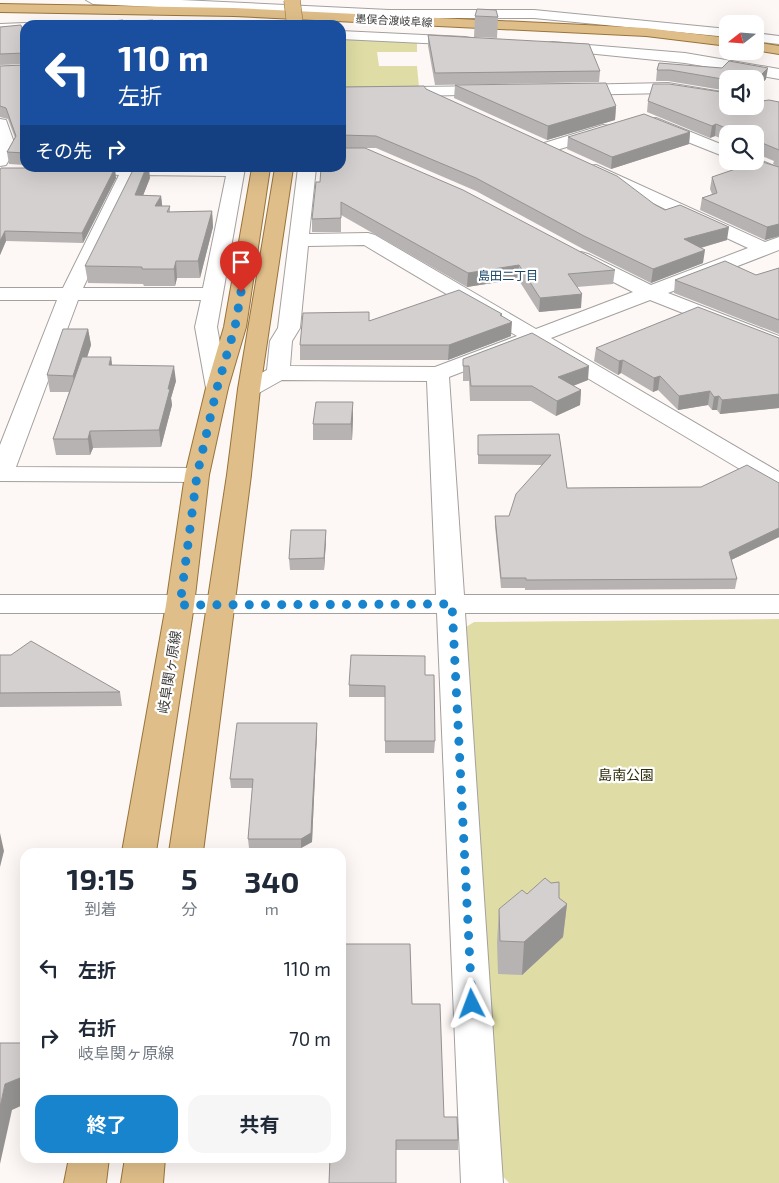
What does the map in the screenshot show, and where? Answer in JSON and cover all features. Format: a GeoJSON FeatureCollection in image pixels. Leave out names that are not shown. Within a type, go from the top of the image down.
{"type":"FeatureCollection","features":[{"type":"Feature","properties":{"kind":"main road"},"geometry":{"type":"LineString","coordinates":[[274,0],[276,20]]}},
{"type":"Feature","properties":{"kind":"main road"},"geometry":{"type":"LineString","coordinates":[[292,0],[294,20]]}},
{"type":"Feature","properties":{"kind":"main road","name":"墨俣合渡岐阜線"},"geometry":{"type":"LineString","coordinates":[[0,8],[264,14],[646,32],[719,41]]}},
{"type":"Feature","properties":{"kind":"main road"},"geometry":{"type":"LineString","coordinates":[[764,48],[779,50]]}},
{"type":"Feature","properties":{"kind":"main road","name":"岐阜関ヶ原線"},"geometry":{"type":"LineString","coordinates":[[187,848],[239,475],[249,389],[248,328],[261,172]]}},
{"type":"Feature","properties":{"kind":"main road","name":"岐阜関ヶ原線"},"geometry":{"type":"LineString","coordinates":[[140,848],[180,605],[197,475],[217,388],[248,328],[283,172]]}},
{"type":"Feature","properties":{"kind":"main road"},"geometry":{"type":"LineString","coordinates":[[85,1183],[88,1163]]}},
{"type":"Feature","properties":{"kind":"main road"},"geometry":{"type":"LineString","coordinates":[[142,1183],[144,1163]]}},
{"type":"Feature","properties":{"kind":"street"},"geometry":{"type":"LineString","coordinates":[[93,0],[389,14],[534,14],[719,32]]}},
{"type":"Feature","properties":{"kind":"street"},"geometry":{"type":"LineString","coordinates":[[0,28],[20,27]]}},
{"type":"Feature","properties":{"kind":"street"},"geometry":{"type":"LineString","coordinates":[[346,35],[479,42]]}},
{"type":"Feature","properties":{"kind":"street"},"geometry":{"type":"LineString","coordinates":[[764,38],[779,40]]}},
{"type":"Feature","properties":{"kind":"street"},"geometry":{"type":"LineString","coordinates":[[538,45],[676,57],[779,74]]}},
{"type":"Feature","properties":{"kind":"street"},"geometry":{"type":"LineString","coordinates":[[560,90],[668,88],[719,96]]}},
{"type":"Feature","properties":{"kind":"street"},"geometry":{"type":"LineString","coordinates":[[346,93],[512,91]]}},
{"type":"Feature","properties":{"kind":"street"},"geometry":{"type":"LineString","coordinates":[[424,92],[460,108]]}},
{"type":"Feature","properties":{"kind":"street"},"geometry":{"type":"LineString","coordinates":[[644,118],[719,149]]}},
{"type":"Feature","properties":{"kind":"street"},"geometry":{"type":"LineString","coordinates":[[0,124],[6,148],[3,168]]}},
{"type":"Feature","properties":{"kind":"street"},"geometry":{"type":"LineString","coordinates":[[547,148],[618,126]]}},
{"type":"Feature","properties":{"kind":"street"},"geometry":{"type":"LineString","coordinates":[[530,140],[772,246]]}},
{"type":"Feature","properties":{"kind":"street"},"geometry":{"type":"LineString","coordinates":[[764,168],[779,174]]}},
{"type":"Feature","properties":{"kind":"street"},"geometry":{"type":"LineString","coordinates":[[130,172],[70,294],[0,474],[197,475]]}},
{"type":"Feature","properties":{"kind":"street"},"geometry":{"type":"LineString","coordinates":[[217,388],[206,327],[235,172]]}},
{"type":"Feature","properties":{"kind":"street"},"geometry":{"type":"LineString","coordinates":[[278,373],[281,341],[290,328],[307,172]]}},
{"type":"Feature","properties":{"kind":"street"},"geometry":{"type":"LineString","coordinates":[[299,240],[368,239],[779,482]]}},
{"type":"Feature","properties":{"kind":"street"},"geometry":{"type":"LineString","coordinates":[[249,389],[278,373],[438,374],[772,246]]}},
{"type":"Feature","properties":{"kind":"street"},"geometry":{"type":"LineString","coordinates":[[566,251],[651,292],[779,344]]}},
{"type":"Feature","properties":{"kind":"street"},"geometry":{"type":"LineString","coordinates":[[0,294],[212,294]]}},
{"type":"Feature","properties":{"kind":"street"},"geometry":{"type":"LineString","coordinates":[[438,374],[482,1183]]}},
{"type":"Feature","properties":{"kind":"street"},"geometry":{"type":"LineString","coordinates":[[0,604],[779,604]]}},
{"type":"Feature","properties":{"kind":"green space"},"geometry":{"type":"Polygon","coordinates":[[[346,37],[411,41],[417,43],[417,52],[377,52],[379,66],[417,66],[419,87],[346,91],[346,37]]]}},
{"type":"Feature","properties":{"kind":"green space","name":"島南公園"},"geometry":{"type":"Polygon","coordinates":[[[779,619],[779,1183],[509,1183],[496,1169],[466,627],[474,622],[779,619]]]}},
{"type":"Feature","properties":{"kind":"building"},"geometry":{"type":"Polygon","coordinates":[[[477,9],[496,10],[498,17],[475,16],[477,9]]]}},
{"type":"Feature","properties":{"kind":"building"},"geometry":{"type":"Polygon","coordinates":[[[20,25],[20,53],[0,54],[0,27],[20,25]]]}},
{"type":"Feature","properties":{"kind":"building"},"geometry":{"type":"Polygon","coordinates":[[[428,35],[589,44],[600,71],[435,73],[428,35]]]}},
{"type":"Feature","properties":{"kind":"building"},"geometry":{"type":"Polygon","coordinates":[[[729,61],[768,68],[764,72],[764,70],[719,70],[719,78],[670,70],[657,70],[659,63],[722,68],[729,61]]]}},
{"type":"Feature","properties":{"kind":"building"},"geometry":{"type":"Polygon","coordinates":[[[20,65],[20,153],[7,152],[16,136],[6,108],[0,106],[0,66],[20,65]]]}},
{"type":"Feature","properties":{"kind":"building"},"geometry":{"type":"Polygon","coordinates":[[[606,83],[616,106],[548,126],[455,85],[606,83]]]}},
{"type":"Feature","properties":{"kind":"building"},"geometry":{"type":"Polygon","coordinates":[[[653,84],[669,84],[719,92],[719,115],[764,115],[764,101],[779,102],[779,150],[764,144],[764,125],[716,124],[712,126],[648,101],[653,84]]]}},
{"type":"Feature","properties":{"kind":"building"},"geometry":{"type":"Polygon","coordinates":[[[424,86],[426,89],[617,176],[665,210],[680,205],[729,227],[684,239],[705,250],[653,269],[584,236],[476,178],[376,136],[346,135],[346,87],[424,86]]]}},
{"type":"Feature","properties":{"kind":"building"},"geometry":{"type":"Polygon","coordinates":[[[644,114],[690,132],[612,157],[568,137],[644,114]]]}},
{"type":"Feature","properties":{"kind":"building"},"geometry":{"type":"Polygon","coordinates":[[[346,148],[365,148],[463,190],[615,270],[568,274],[582,294],[540,298],[519,265],[468,273],[341,202],[341,218],[312,219],[316,182],[320,182],[321,172],[346,172],[346,148]]]}},
{"type":"Feature","properties":{"kind":"building"},"geometry":{"type":"Polygon","coordinates":[[[764,162],[779,167],[779,224],[767,227],[702,198],[717,193],[712,177],[733,170],[764,170],[764,162]]]}},
{"type":"Feature","properties":{"kind":"building"},"geometry":{"type":"Polygon","coordinates":[[[1,168],[20,168],[20,172],[113,172],[82,233],[5,231],[0,241],[1,168]]]}},
{"type":"Feature","properties":{"kind":"building"},"geometry":{"type":"Polygon","coordinates":[[[132,172],[144,172],[135,195],[161,196],[155,206],[170,206],[167,212],[212,211],[198,261],[176,261],[174,269],[85,266],[132,172]]]}},
{"type":"Feature","properties":{"kind":"building"},"geometry":{"type":"Polygon","coordinates":[[[725,261],[756,275],[779,268],[779,320],[675,280],[725,261]]]}},
{"type":"Feature","properties":{"kind":"building"},"geometry":{"type":"Polygon","coordinates":[[[459,290],[502,314],[500,315],[512,322],[449,345],[300,345],[303,313],[369,312],[369,321],[459,290]]]}},
{"type":"Feature","properties":{"kind":"building"},"geometry":{"type":"Polygon","coordinates":[[[698,307],[779,338],[779,394],[722,400],[719,396],[714,397],[710,391],[679,396],[660,376],[654,378],[623,360],[619,361],[596,348],[698,307]]]}},
{"type":"Feature","properties":{"kind":"building"},"geometry":{"type":"Polygon","coordinates":[[[63,329],[88,329],[73,376],[47,375],[63,329]]]}},
{"type":"Feature","properties":{"kind":"building"},"geometry":{"type":"Polygon","coordinates":[[[532,333],[589,366],[558,377],[581,390],[557,401],[532,386],[471,386],[469,366],[463,366],[463,359],[532,333]]]}},
{"type":"Feature","properties":{"kind":"building"},"geometry":{"type":"Polygon","coordinates":[[[82,357],[111,357],[109,365],[174,366],[159,430],[90,431],[88,439],[53,439],[82,357]]]}},
{"type":"Feature","properties":{"kind":"building"},"geometry":{"type":"Polygon","coordinates":[[[316,402],[353,402],[351,424],[313,424],[316,402]]]}},
{"type":"Feature","properties":{"kind":"building"},"geometry":{"type":"Polygon","coordinates":[[[559,434],[567,488],[701,487],[747,465],[779,483],[779,528],[729,552],[737,579],[526,580],[526,578],[501,578],[495,516],[509,516],[516,494],[551,455],[478,455],[478,435],[559,434]]]}},
{"type":"Feature","properties":{"kind":"building"},"geometry":{"type":"Polygon","coordinates":[[[291,530],[326,530],[324,558],[289,559],[291,530]]]}},
{"type":"Feature","properties":{"kind":"building"},"geometry":{"type":"Polygon","coordinates":[[[31,641],[120,692],[0,693],[0,655],[11,655],[31,641]]]}},
{"type":"Feature","properties":{"kind":"building"},"geometry":{"type":"Polygon","coordinates":[[[351,655],[425,656],[425,675],[434,675],[435,741],[385,741],[385,686],[349,685],[351,655]]]}},
{"type":"Feature","properties":{"kind":"building"},"geometry":{"type":"Polygon","coordinates":[[[237,723],[317,723],[311,833],[301,839],[248,839],[253,779],[230,779],[237,723]]]}},
{"type":"Feature","properties":{"kind":"building"},"geometry":{"type":"Polygon","coordinates":[[[545,878],[551,883],[559,882],[559,898],[567,904],[524,942],[500,941],[499,909],[522,890],[527,894],[545,878]]]}},
{"type":"Feature","properties":{"kind":"building"},"geometry":{"type":"Polygon","coordinates":[[[346,944],[410,944],[412,1004],[440,1004],[444,1117],[457,1117],[458,1140],[396,1140],[396,1183],[329,1183],[330,1163],[346,1163],[346,944]]]}},
{"type":"Feature","properties":{"kind":"building"},"geometry":{"type":"Polygon","coordinates":[[[0,1043],[20,1043],[20,1078],[5,1084],[0,1107],[0,1043]]]}},
{"type":"Feature","properties":{"kind":"district","name":"島田二丁目"},"geometry":{"type":"Point","coordinates":[508,275]}},
{"type":"Feature","properties":{"kind":"route"},"geometry":{"type":"LineString","coordinates":[[241,292],[235,327],[217,388],[197,475],[180,605],[452,604],[472,1004]]}}]}
